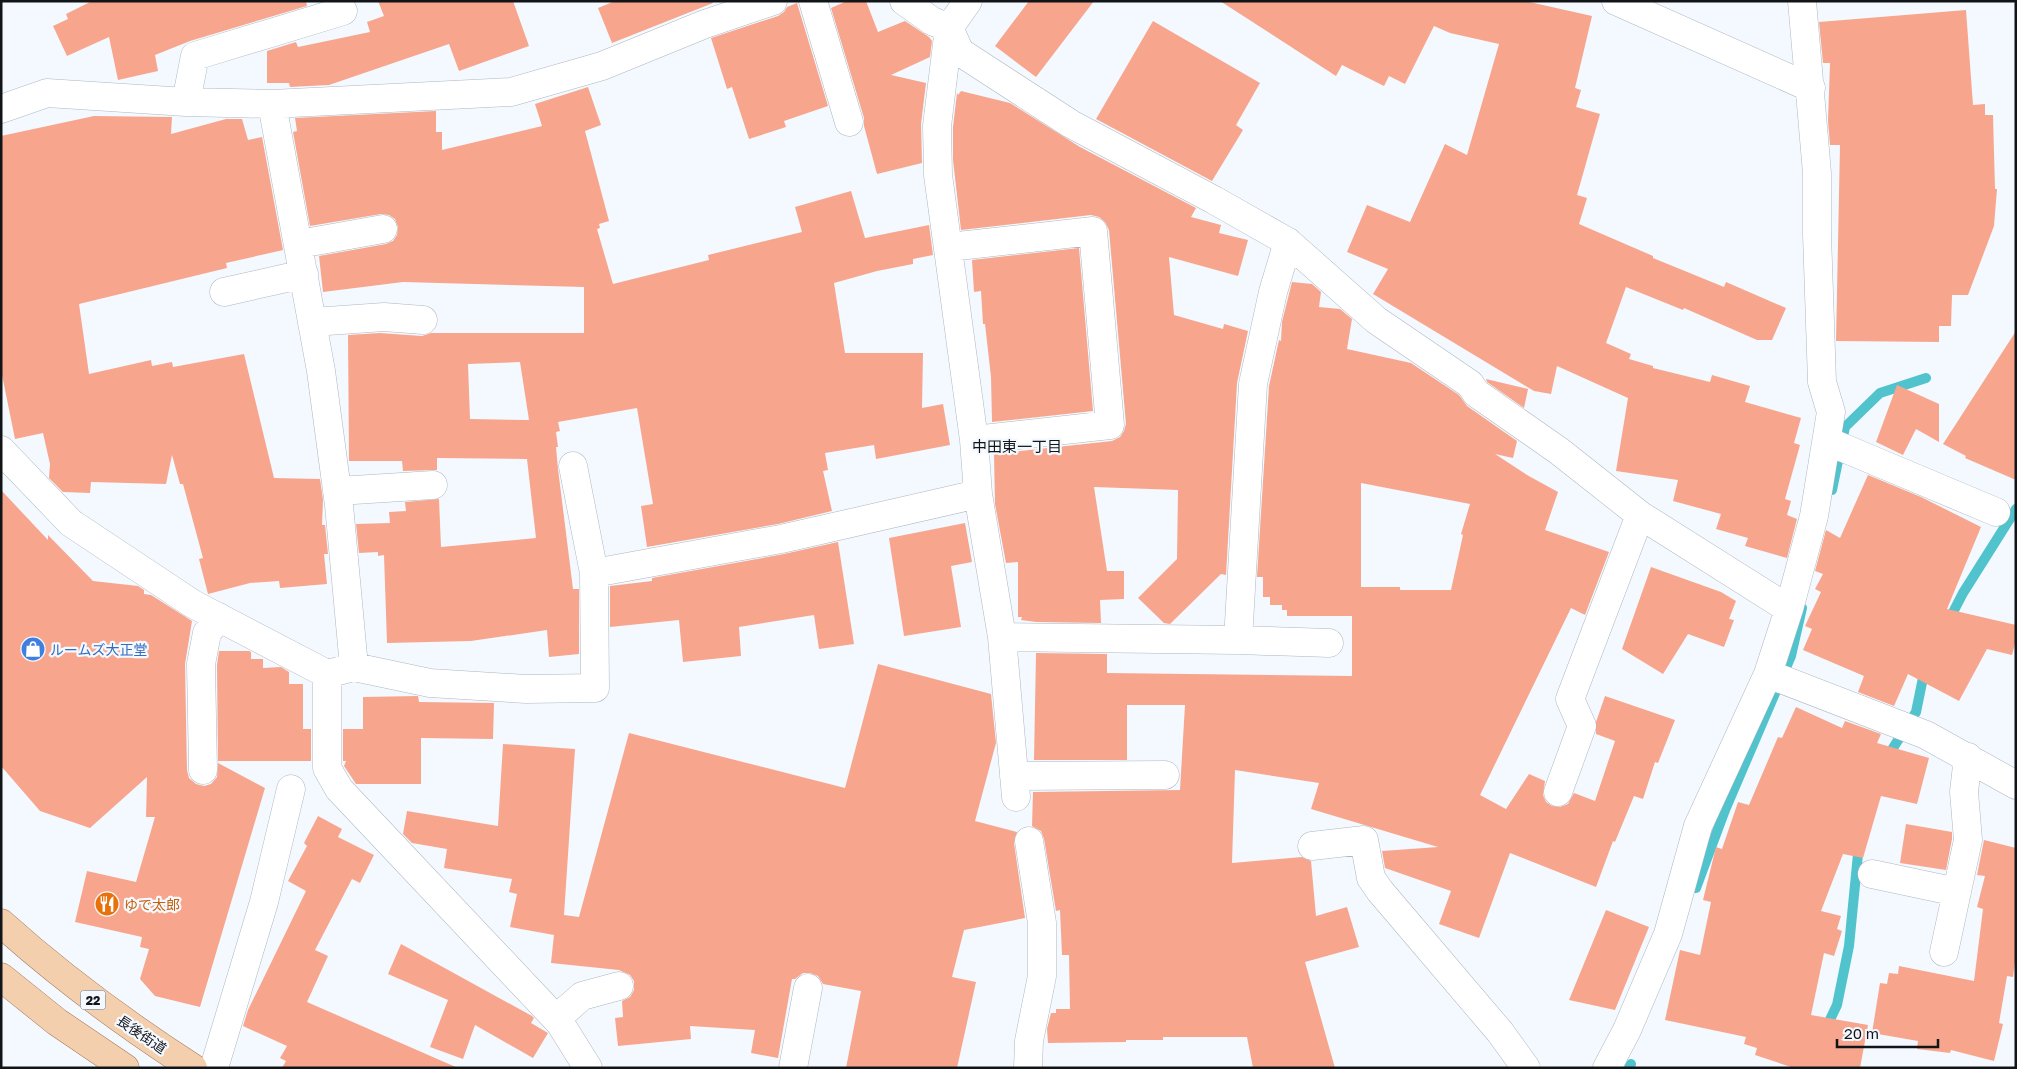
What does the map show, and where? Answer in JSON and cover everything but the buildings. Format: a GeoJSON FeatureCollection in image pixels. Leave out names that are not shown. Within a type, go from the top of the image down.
{"type":"FeatureCollection","features":[{"type":"Feature","properties":{"kind":"main road","name":"長後街道"},"geometry":{"type":"LineString","coordinates":[[1,922],[39,958],[80,991],[143,1036],[193,1068]]}},
{"type":"Feature","properties":{"kind":"main road"},"geometry":{"type":"LineString","coordinates":[[1,977],[57,1022],[125,1068]]}},
{"type":"Feature","properties":{"kind":"street"},"geometry":{"type":"LineString","coordinates":[[1,109],[47,93],[186,102],[272,104],[511,92],[602,66],[705,24],[773,1]]}},
{"type":"Feature","properties":{"kind":"street"},"geometry":{"type":"LineString","coordinates":[[813,1],[849,122]]}},
{"type":"Feature","properties":{"kind":"street"},"geometry":{"type":"LineString","coordinates":[[904,1],[932,21],[949,28],[960,52],[1071,124],[1214,200],[1288,242],[1376,320],[1470,384],[1476,393],[1559,450],[1640,515],[1789,609]]}},
{"type":"Feature","properties":{"kind":"street"},"geometry":{"type":"LineString","coordinates":[[968,1],[949,28],[937,126],[938,175],[974,440],[978,494],[1002,637],[1015,786],[1164,775]]}},
{"type":"Feature","properties":{"kind":"street"},"geometry":{"type":"LineString","coordinates":[[1616,1],[1811,88]]}},
{"type":"Feature","properties":{"kind":"street"},"geometry":{"type":"LineString","coordinates":[[1607,1068],[1627,1030],[1668,934],[1698,826],[1768,674],[1789,609],[1814,516],[1831,412],[1822,382],[1817,172],[1802,1]]}},
{"type":"Feature","properties":{"kind":"street"},"geometry":{"type":"LineString","coordinates":[[186,102],[195,56],[343,11]]}},
{"type":"Feature","properties":{"kind":"street"},"geometry":{"type":"LineString","coordinates":[[272,104],[313,322],[338,491],[354,667]]}},
{"type":"Feature","properties":{"kind":"street"},"geometry":{"type":"LineString","coordinates":[[299,244],[383,229]]}},
{"type":"Feature","properties":{"kind":"street"},"geometry":{"type":"LineString","coordinates":[[949,247],[1093,231],[1110,425],[974,440]]}},
{"type":"Feature","properties":{"kind":"street"},"geometry":{"type":"LineString","coordinates":[[1238,640],[1252,384],[1273,292],[1288,242]]}},
{"type":"Feature","properties":{"kind":"street"},"geometry":{"type":"LineString","coordinates":[[224,292],[304,274]]}},
{"type":"Feature","properties":{"kind":"street"},"geometry":{"type":"LineString","coordinates":[[313,322],[384,317],[423,320]]}},
{"type":"Feature","properties":{"kind":"street"},"geometry":{"type":"LineString","coordinates":[[1827,441],[1996,512]]}},
{"type":"Feature","properties":{"kind":"street"},"geometry":{"type":"LineString","coordinates":[[1,450],[71,523],[193,604],[326,674],[354,667],[430,683],[526,688],[595,688],[594,573],[573,466]]}},
{"type":"Feature","properties":{"kind":"street"},"geometry":{"type":"LineString","coordinates":[[338,491],[433,485]]}},
{"type":"Feature","properties":{"kind":"street"},"geometry":{"type":"LineString","coordinates":[[594,573],[781,539],[978,494]]}},
{"type":"Feature","properties":{"kind":"street"},"geometry":{"type":"LineString","coordinates":[[1558,792],[1582,726],[1570,699],[1640,515]]}},
{"type":"Feature","properties":{"kind":"street"},"geometry":{"type":"LineString","coordinates":[[203,770],[201,664],[207,633],[219,617]]}},
{"type":"Feature","properties":{"kind":"street"},"geometry":{"type":"LineString","coordinates":[[1002,637],[1329,643]]}},
{"type":"Feature","properties":{"kind":"street"},"geometry":{"type":"LineString","coordinates":[[326,674],[328,768],[338,789],[556,1019],[588,1068]]}},
{"type":"Feature","properties":{"kind":"street"},"geometry":{"type":"LineString","coordinates":[[1768,674],[1926,735],[2016,785]]}},
{"type":"Feature","properties":{"kind":"street"},"geometry":{"type":"LineString","coordinates":[[1944,952],[1968,840],[1964,792],[1968,757]]}},
{"type":"Feature","properties":{"kind":"street"},"geometry":{"type":"LineString","coordinates":[[214,1068],[264,902],[291,789]]}},
{"type":"Feature","properties":{"kind":"street"},"geometry":{"type":"LineString","coordinates":[[1312,846],[1364,840],[1371,878],[1380,891],[1500,1032],[1526,1068]]}},
{"type":"Feature","properties":{"kind":"street"},"geometry":{"type":"LineString","coordinates":[[1028,1068],[1029,1041],[1042,976],[1042,923],[1029,841]]}},
{"type":"Feature","properties":{"kind":"street"},"geometry":{"type":"LineString","coordinates":[[1872,874],[1957,892]]}},
{"type":"Feature","properties":{"kind":"street"},"geometry":{"type":"LineString","coordinates":[[556,1019],[582,996],[619,986]]}},
{"type":"Feature","properties":{"kind":"street"},"geometry":{"type":"LineString","coordinates":[[793,1068],[808,988]]}},
{"type":"Feature","properties":{"kind":"waterway"},"geometry":{"type":"LineString","coordinates":[[1832,490],[1845,427],[1880,393],[1926,378]]}},
{"type":"Feature","properties":{"kind":"waterway"},"geometry":{"type":"LineString","coordinates":[[1948,622],[1963,593],[2016,509]]}},
{"type":"Feature","properties":{"kind":"waterway"},"geometry":{"type":"LineString","coordinates":[[1696,888],[1725,810],[1791,656],[1802,608]]}},
{"type":"Feature","properties":{"kind":"waterway"},"geometry":{"type":"LineString","coordinates":[[1886,759],[1916,712],[1925,668]]}},
{"type":"Feature","properties":{"kind":"waterway"},"geometry":{"type":"LineString","coordinates":[[1825,1030],[1837,1005],[1849,946],[1859,844]]}},
{"type":"Feature","properties":{"kind":"waterway"},"geometry":{"type":"LineString","coordinates":[[1629,1068],[1631,1064]]}},
{"type":"Feature","properties":{"kind":"place","name":"ルームズ大正堂"},"geometry":{"type":"Point","coordinates":[33,649]}},
{"type":"Feature","properties":{"kind":"place","name":"ゆで太郎"},"geometry":{"type":"Point","coordinates":[107,904]}},
{"type":"Feature","properties":{"kind":"district","name":"中田東一丁目"},"geometry":{"type":"Point","coordinates":[1017,446]}}]}
